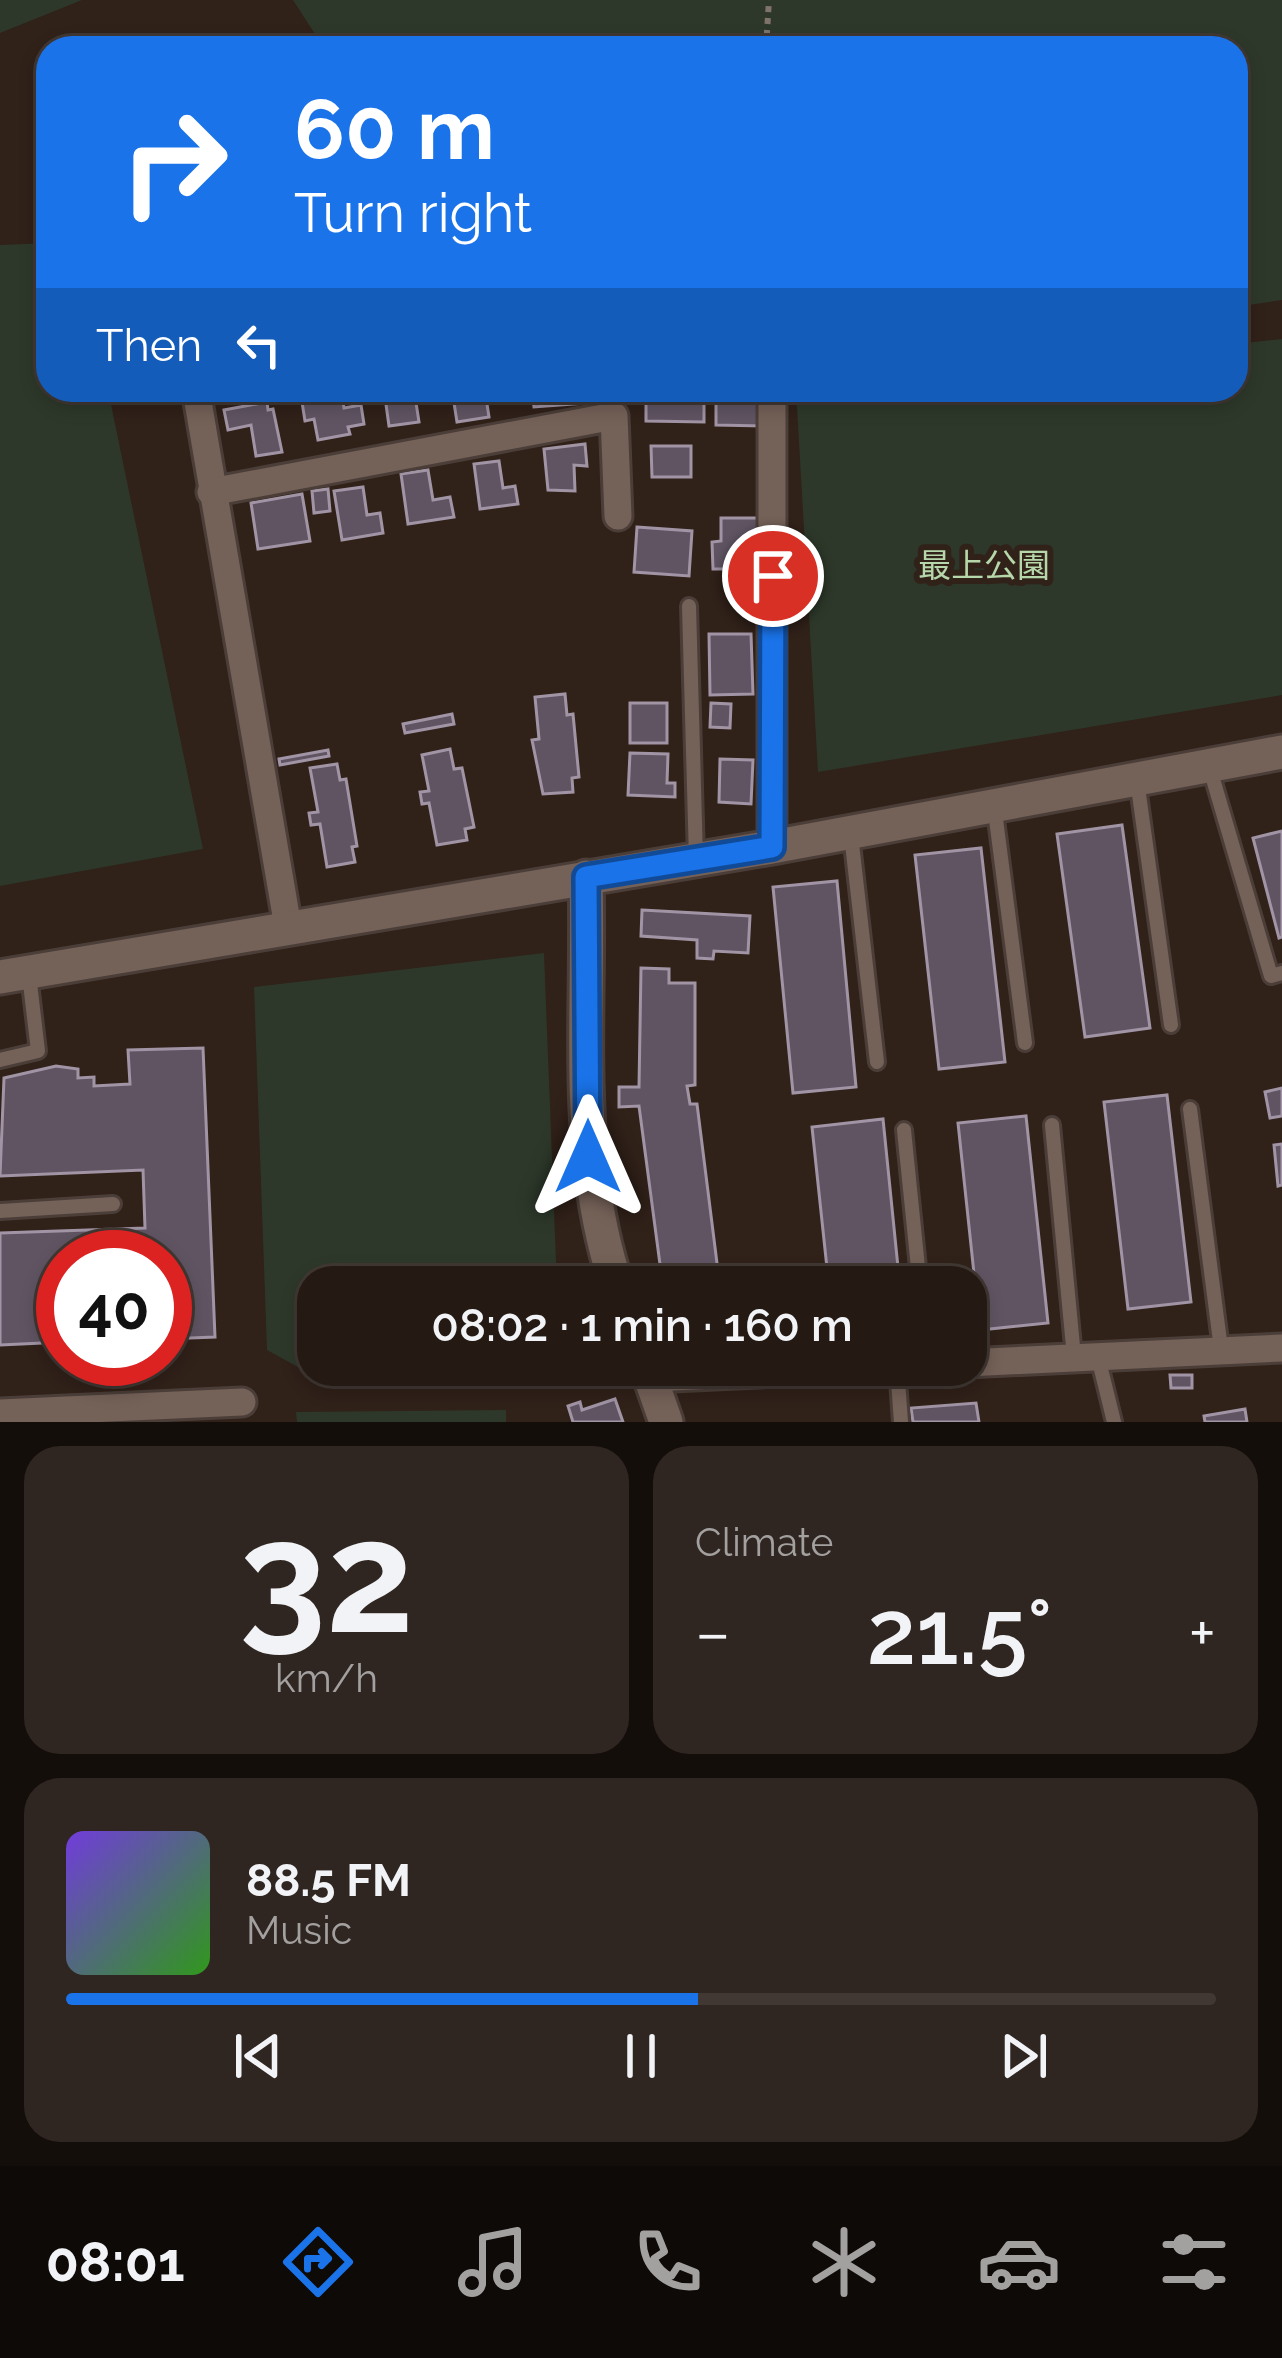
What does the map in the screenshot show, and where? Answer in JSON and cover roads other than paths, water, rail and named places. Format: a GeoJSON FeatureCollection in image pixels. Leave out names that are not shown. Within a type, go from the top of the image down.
{"type":"FeatureCollection","features":[{"type":"Feature","properties":{"kind":"street"},"geometry":{"type":"LineString","coordinates":[[198,402],[288,927]]}},
{"type":"Feature","properties":{"kind":"street"},"geometry":{"type":"LineString","coordinates":[[772,402],[772,847]]}},
{"type":"Feature","properties":{"kind":"street"},"geometry":{"type":"LineString","coordinates":[[211,492],[614,416],[618,516]]}},
{"type":"Feature","properties":{"kind":"street"},"geometry":{"type":"LineString","coordinates":[[14,974],[772,847],[1282,752]]}},
{"type":"Feature","properties":{"kind":"street"},"geometry":{"type":"LineString","coordinates":[[586,877],[588,1157],[597,1229],[610,1266]]}},
{"type":"Feature","properties":{"kind":"street"},"geometry":{"type":"LineString","coordinates":[[987,1362],[1282,1348]]}},
{"type":"Feature","properties":{"kind":"street"},"geometry":{"type":"LineString","coordinates":[[653,1386],[666,1422]]}},
{"type":"Feature","properties":{"kind":"street"},"geometry":{"type":"LineString","coordinates":[[0,1413],[179,1413],[242,1402]]}},
{"type":"Feature","properties":{"kind":"lane"},"geometry":{"type":"LineString","coordinates":[[689,606],[696,859]]}},
{"type":"Feature","properties":{"kind":"lane"},"geometry":{"type":"LineString","coordinates":[[1209,764],[1271,976],[1282,973]]}},
{"type":"Feature","properties":{"kind":"lane"},"geometry":{"type":"LineString","coordinates":[[1136,776],[1171,1025]]}},
{"type":"Feature","properties":{"kind":"lane"},"geometry":{"type":"LineString","coordinates":[[993,803],[1024,1043]]}},
{"type":"Feature","properties":{"kind":"lane"},"geometry":{"type":"LineString","coordinates":[[850,831],[877,1063]]}},
{"type":"Feature","properties":{"kind":"lane"},"geometry":{"type":"LineString","coordinates":[[0,1060],[38,1051],[14,974]]}},
{"type":"Feature","properties":{"kind":"lane"},"geometry":{"type":"LineString","coordinates":[[1190,1109],[1221,1348]]}},
{"type":"Feature","properties":{"kind":"lane"},"geometry":{"type":"LineString","coordinates":[[1052,1125],[1086,1356],[1114,1422]]}},
{"type":"Feature","properties":{"kind":"lane"},"geometry":{"type":"LineString","coordinates":[[904,1130],[918,1266]]}},
{"type":"Feature","properties":{"kind":"lane"},"geometry":{"type":"LineString","coordinates":[[0,1210],[113,1204]]}},
{"type":"Feature","properties":{"kind":"lane"},"geometry":{"type":"LineString","coordinates":[[898,1386],[901,1422]]}},
{"type":"Feature","properties":{"kind":"park label","name":"最上公園"},"geometry":{"type":"Point","coordinates":[984,565]}}]}
